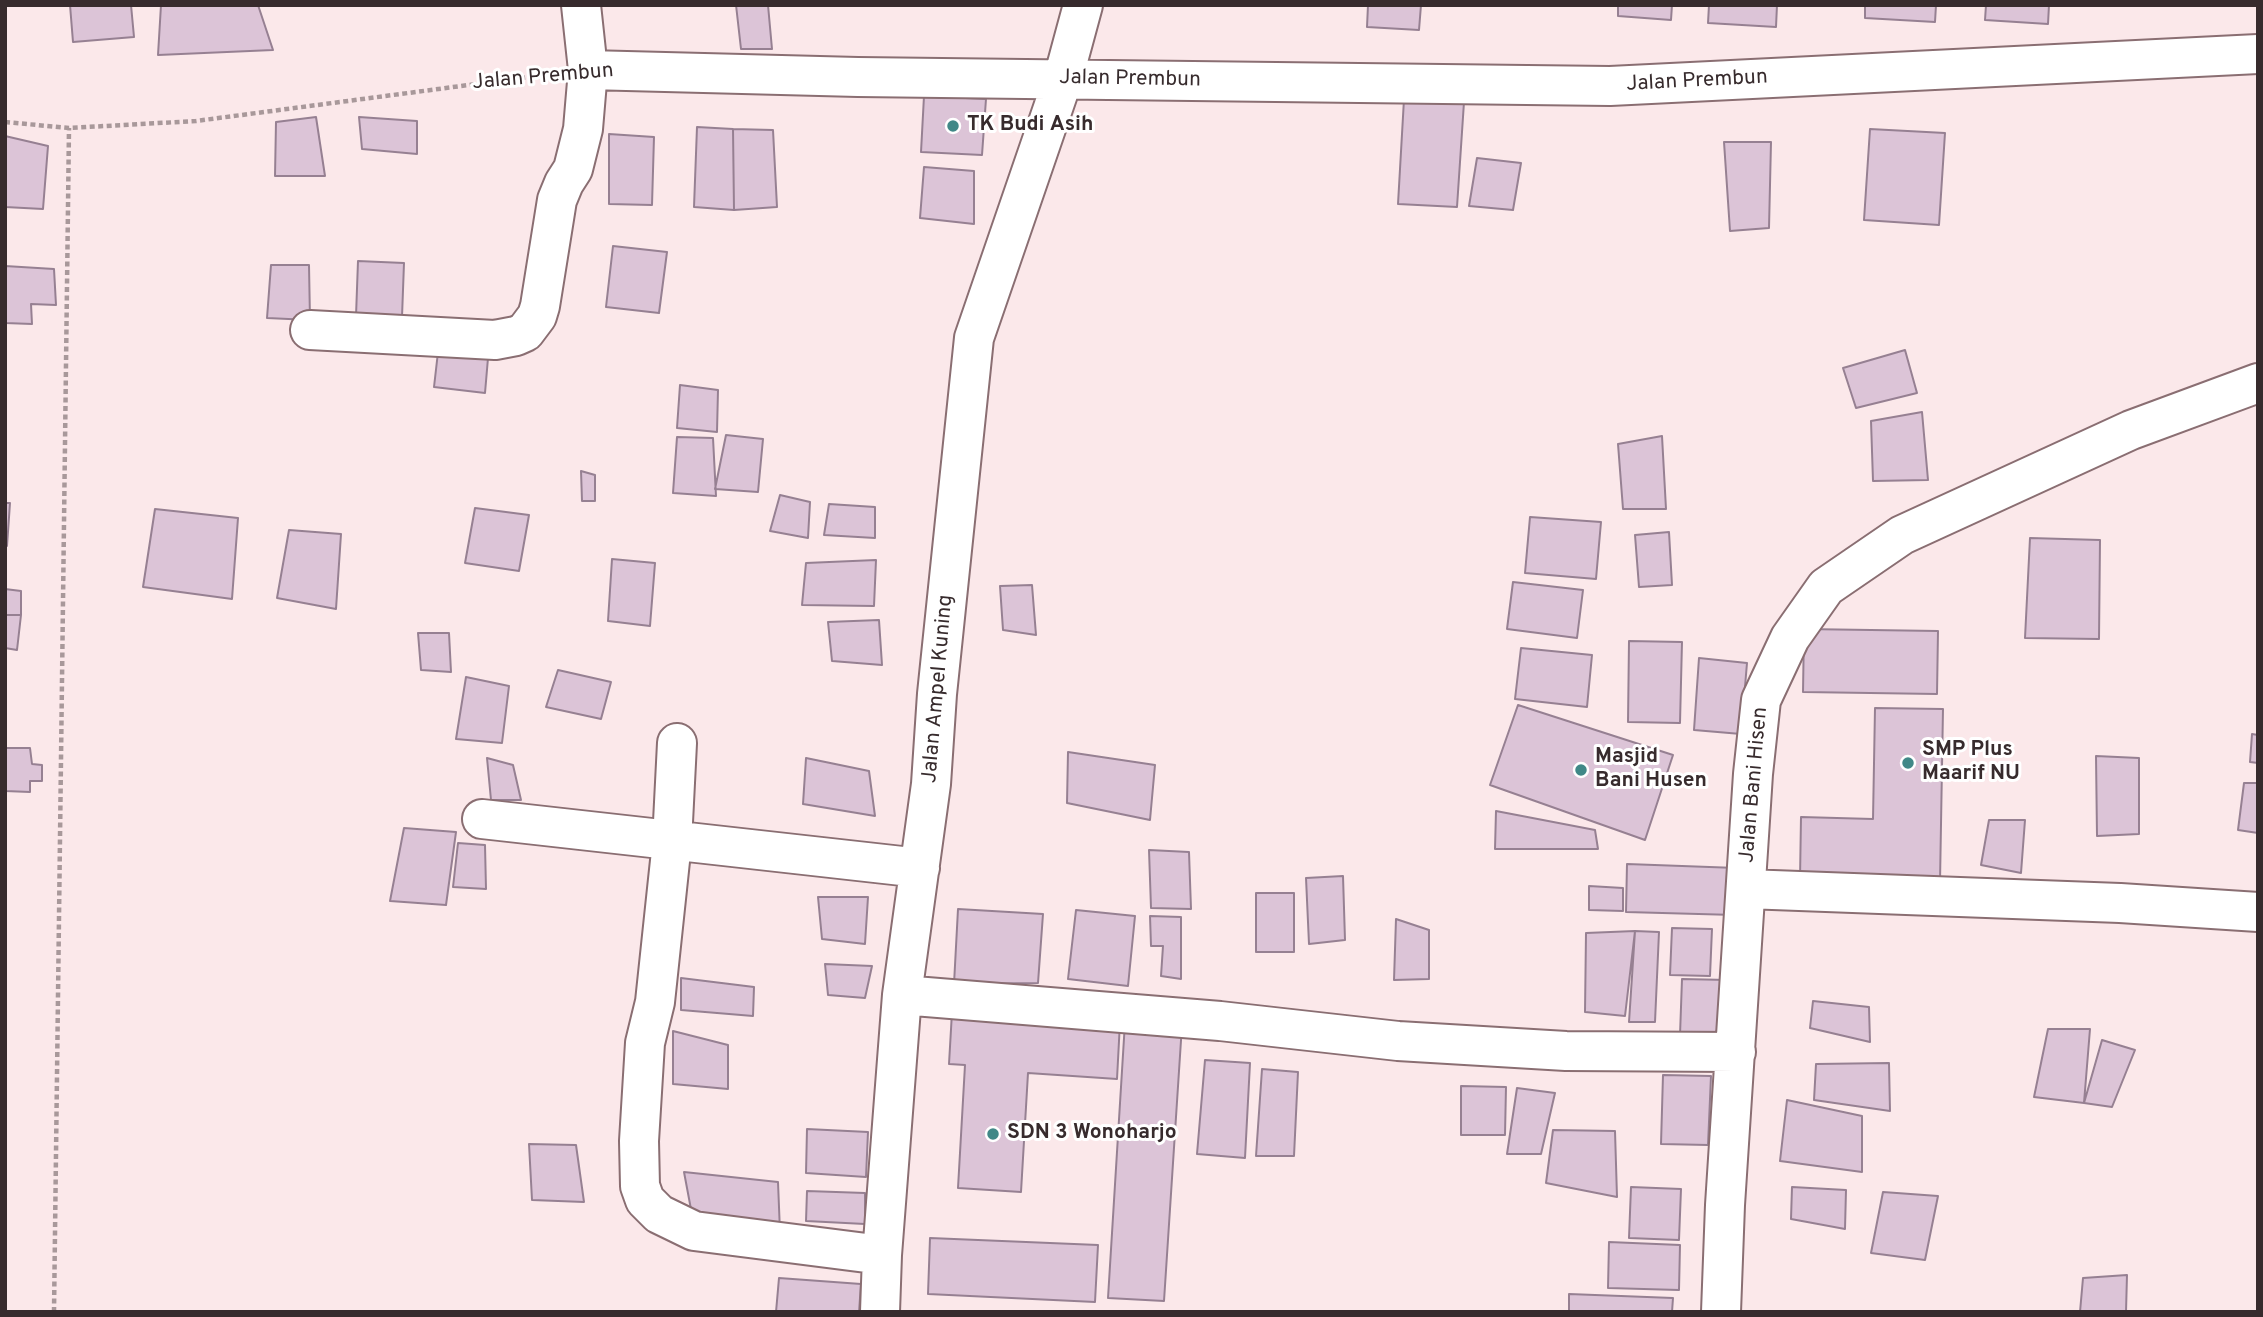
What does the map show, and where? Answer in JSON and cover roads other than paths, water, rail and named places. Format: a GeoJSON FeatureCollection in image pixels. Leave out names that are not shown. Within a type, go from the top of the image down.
{"type":"FeatureCollection","features":[{"type":"Feature","properties":{"kind":"street"},"geometry":{"type":"LineString","coordinates":[[310,330],[495,340],[524,332],[537,316],[540,306],[557,200],[573,169],[583,130],[588,70],[582,5]]}},
{"type":"Feature","properties":{"kind":"street","name":"Jalan Ampel Kuning"},"geometry":{"type":"LineString","coordinates":[[880,1312],[902,995],[931,784],[937,694],[974,338],[1063,79],[1083,5]]}},
{"type":"Feature","properties":{"kind":"street","name":"Jalan Prembun"},"geometry":{"type":"LineString","coordinates":[[588,70],[858,78],[1610,86],[2257,48]]}},
{"type":"Feature","properties":{"kind":"street","name":"Jalan Bani Hisen"},"geometry":{"type":"LineString","coordinates":[[1721,1312],[1753,774],[1761,700],[1790,638],[1826,587],[1902,535],[2131,430],[2250,390]]}},
{"type":"Feature","properties":{"kind":"street"},"geometry":{"type":"LineString","coordinates":[[677,743],[672,842],[655,1002],[645,1042],[639,1141],[640,1186],[645,1200],[659,1214],[694,1231],[882,1255]]}},
{"type":"Feature","properties":{"kind":"street"},"geometry":{"type":"LineString","coordinates":[[482,819],[919,868]]}},
{"type":"Feature","properties":{"kind":"street"},"geometry":{"type":"LineString","coordinates":[[1746,889],[2120,903],[2258,912]]}},
{"type":"Feature","properties":{"kind":"street"},"geometry":{"type":"LineString","coordinates":[[902,995],[1220,1021],[1398,1041],[1566,1051],[1736,1052]]}},
{"type":"Feature","properties":{"kind":"place","name":"TK Budi Asih"},"geometry":{"type":"Point","coordinates":[953,126]}},
{"type":"Feature","properties":{"kind":"place","name":"SMP Plus Maarif NU"},"geometry":{"type":"Point","coordinates":[1908,763]}},
{"type":"Feature","properties":{"kind":"place","name":"Masjid Bani Husen"},"geometry":{"type":"Point","coordinates":[1581,770]}},
{"type":"Feature","properties":{"kind":"place","name":"SDN 3 Wonoharjo"},"geometry":{"type":"Point","coordinates":[993,1134]}}]}
